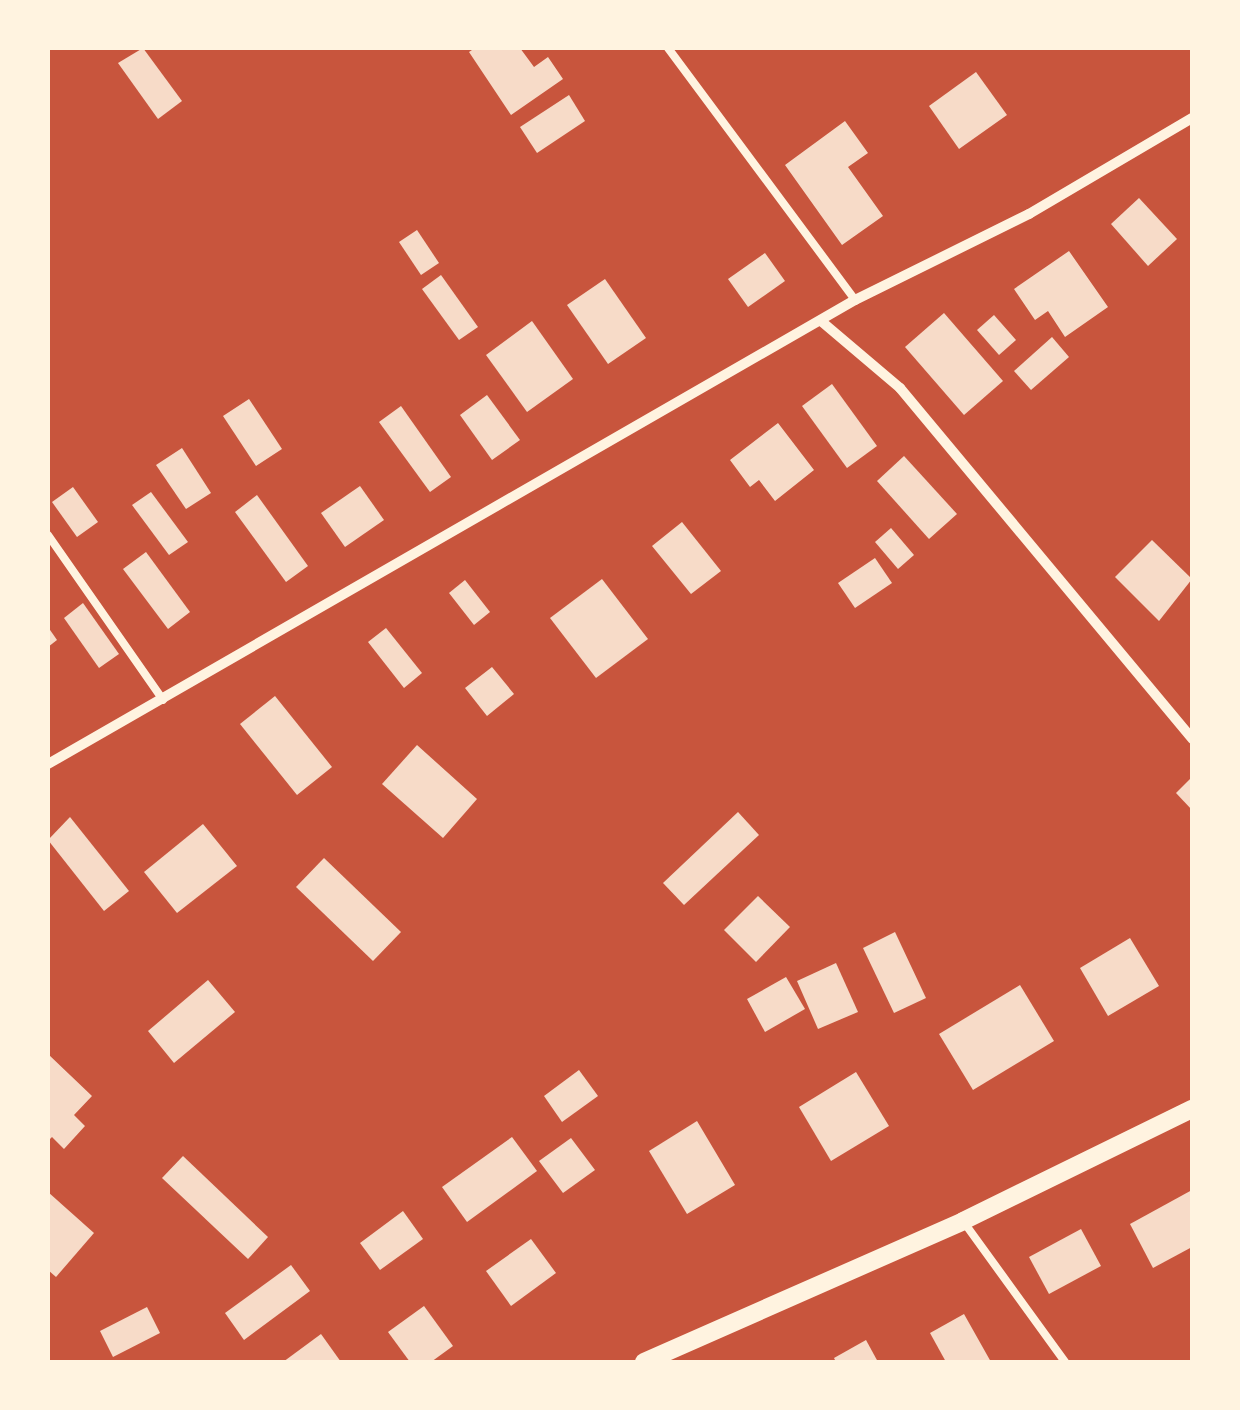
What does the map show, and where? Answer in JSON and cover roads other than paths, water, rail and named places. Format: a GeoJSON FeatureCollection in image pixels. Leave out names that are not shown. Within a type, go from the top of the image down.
{"type":"FeatureCollection","features":[{"type":"Feature","properties":{"kind":"street"},"geometry":{"type":"LineString","coordinates":[[48,764],[854,300],[1030,214],[1192,118]]}},
{"type":"Feature","properties":{"kind":"street"},"geometry":{"type":"LineString","coordinates":[[821,321],[900,388],[1192,739]]}},
{"type":"Feature","properties":{"kind":"street"},"geometry":{"type":"LineString","coordinates":[[644,1362],[963,1221],[1192,1109]]}},
{"type":"Feature","properties":{"kind":"lane"},"geometry":{"type":"LineString","coordinates":[[668,48],[854,300]]}},
{"type":"Feature","properties":{"kind":"lane"},"geometry":{"type":"LineString","coordinates":[[48,534],[163,700]]}},
{"type":"Feature","properties":{"kind":"lane"},"geometry":{"type":"LineString","coordinates":[[963,1221],[1065,1362]]}}]}
